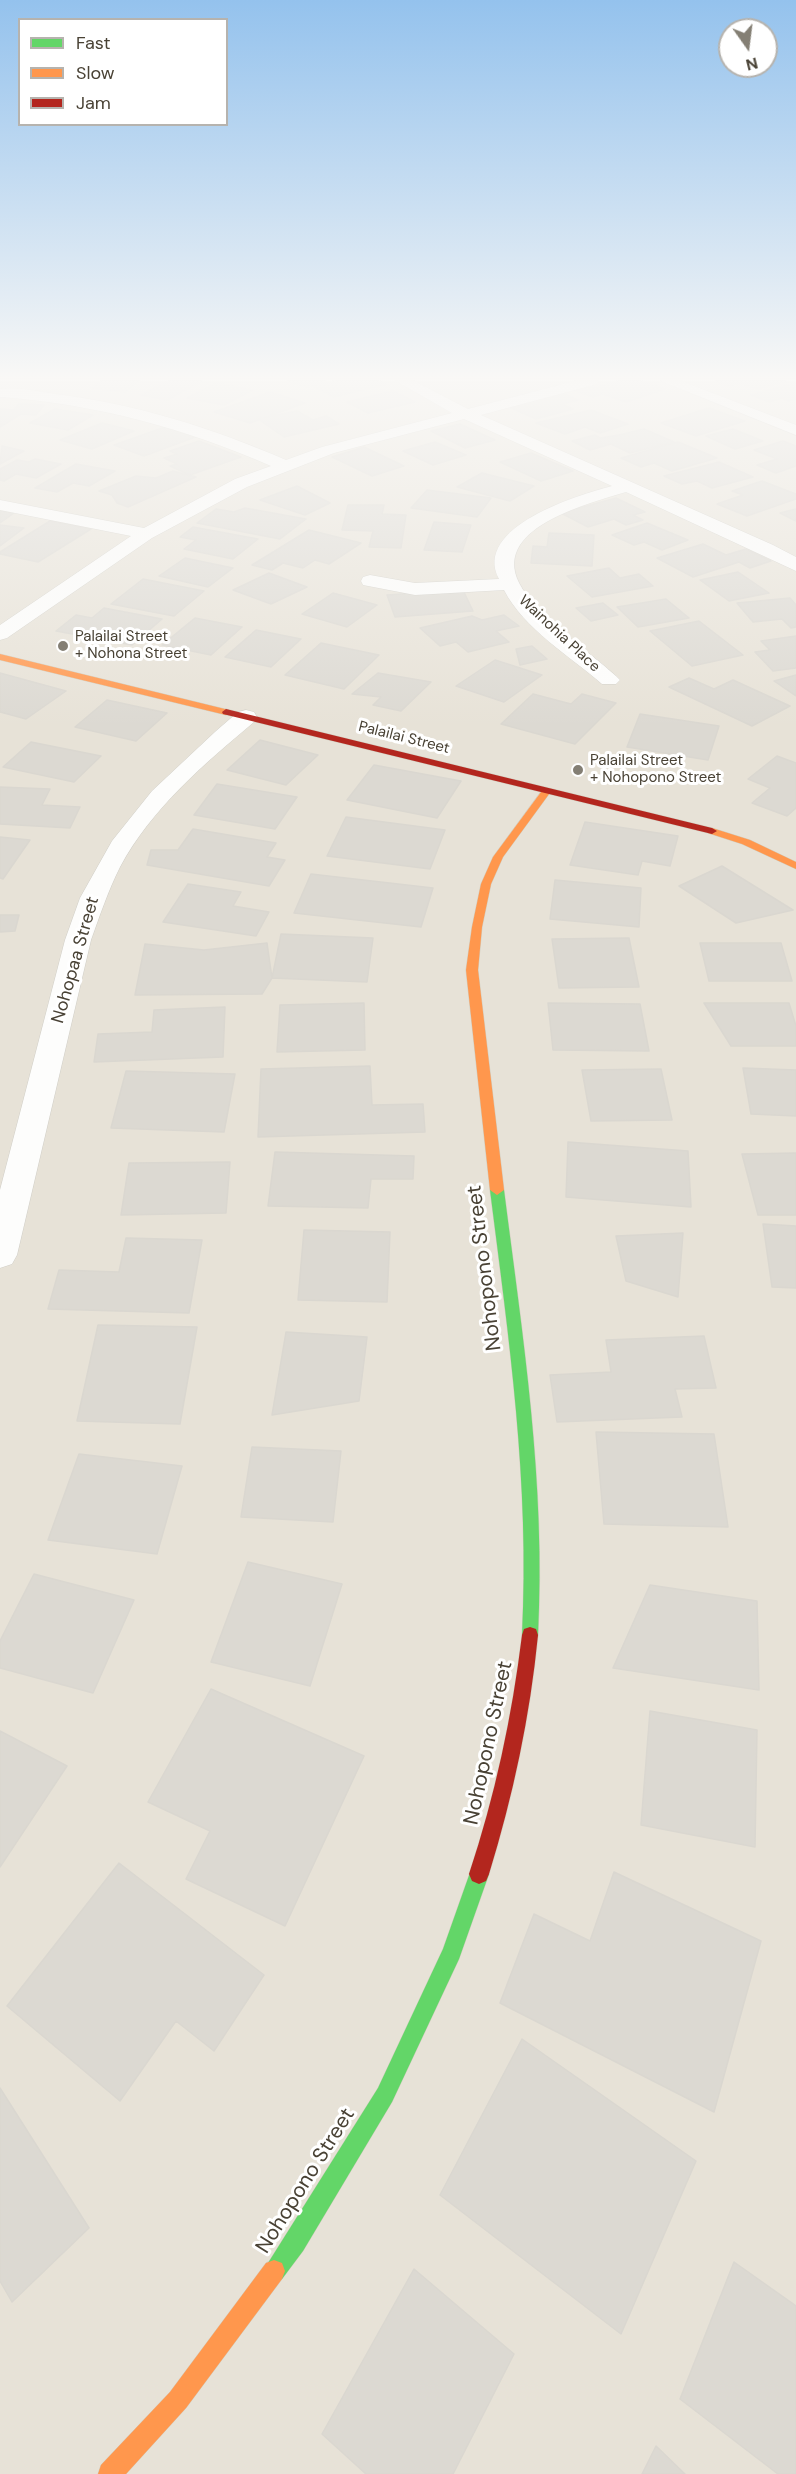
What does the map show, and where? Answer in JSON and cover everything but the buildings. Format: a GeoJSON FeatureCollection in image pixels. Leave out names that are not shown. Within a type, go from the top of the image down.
{"type":"FeatureCollection","features":[{"type":"Feature","properties":{"kind":"street"},"geometry":{"type":"LineString","coordinates":[[0,634],[146,534],[216,496]]}},
{"type":"Feature","properties":{"kind":"street","name":"Wainohia Place"},"geometry":{"type":"LineString","coordinates":[[593,496],[571,503],[529,524],[519,533],[506,552],[505,573],[509,584],[526,606],[609,680]]}},
{"type":"Feature","properties":{"kind":"street"},"geometry":{"type":"LineString","coordinates":[[651,496],[767,549],[796,565]]}},
{"type":"Feature","properties":{"kind":"street"},"geometry":{"type":"LineString","coordinates":[[0,505],[146,534]]}},
{"type":"Feature","properties":{"kind":"street"},"geometry":{"type":"LineString","coordinates":[[370,581],[415,589],[509,584]]}},
{"type":"Feature","properties":{"kind":"street","name":"Palailai Street"},"geometry":{"type":"LineString","coordinates":[[0,657],[717,832],[796,866]]}},
{"type":"Feature","properties":{"kind":"street","name":"Nohopaa Street"},"geometry":{"type":"LineString","coordinates":[[0,1255],[78,940],[94,893],[117,850],[145,811],[178,775],[246,717]]}},
{"type":"Feature","properties":{"kind":"street","name":"Nohopono Street"},"geometry":{"type":"LineString","coordinates":[[110,2474],[178,2400],[295,2243],[385,2095],[452,1952],[497,1820],[524,1697],[534,1575],[531,1486],[472,970],[479,907],[486,880],[498,856],[547,790]]}},
{"type":"Feature","properties":{"kind":"shaded area"},"geometry":{"type":"Polygon","coordinates":[[[0,496],[796,496],[796,2474],[0,2474],[0,496]]]}},
{"type":"Feature","properties":{"kind":"traffic: fast"},"geometry":{"type":"LineString","coordinates":[[497,1190],[530,1468],[533,1525],[530,1635]]}},
{"type":"Feature","properties":{"kind":"traffic: fast"},"geometry":{"type":"LineString","coordinates":[[274,2271],[295,2243],[385,2095],[452,1952],[479,1874]]}},
{"type":"Feature","properties":{"kind":"traffic: slow"},"geometry":{"type":"LineString","coordinates":[[0,657],[226,712]]}},
{"type":"Feature","properties":{"kind":"traffic: slow"},"geometry":{"type":"LineString","coordinates":[[497,1190],[472,970],[477,927],[486,884],[498,857],[547,790]]}},
{"type":"Feature","properties":{"kind":"traffic: slow"},"geometry":{"type":"LineString","coordinates":[[712,831],[746,842],[796,866]]}},
{"type":"Feature","properties":{"kind":"traffic: slow"},"geometry":{"type":"LineString","coordinates":[[110,2474],[178,2400],[274,2271]]}},
{"type":"Feature","properties":{"kind":"traffic: jam"},"geometry":{"type":"LineString","coordinates":[[226,712],[712,831]]}},
{"type":"Feature","properties":{"kind":"traffic: jam"},"geometry":{"type":"LineString","coordinates":[[479,1874],[497,1815],[511,1756],[530,1635]]}},
{"type":"Feature","properties":{"kind":"place","name":"Palailai Street + Nohona Street"},"geometry":{"type":"Point","coordinates":[63,646]}},
{"type":"Feature","properties":{"kind":"place","name":"Palailai Street + Nohopono Street"},"geometry":{"type":"Point","coordinates":[578,770]}}]}
